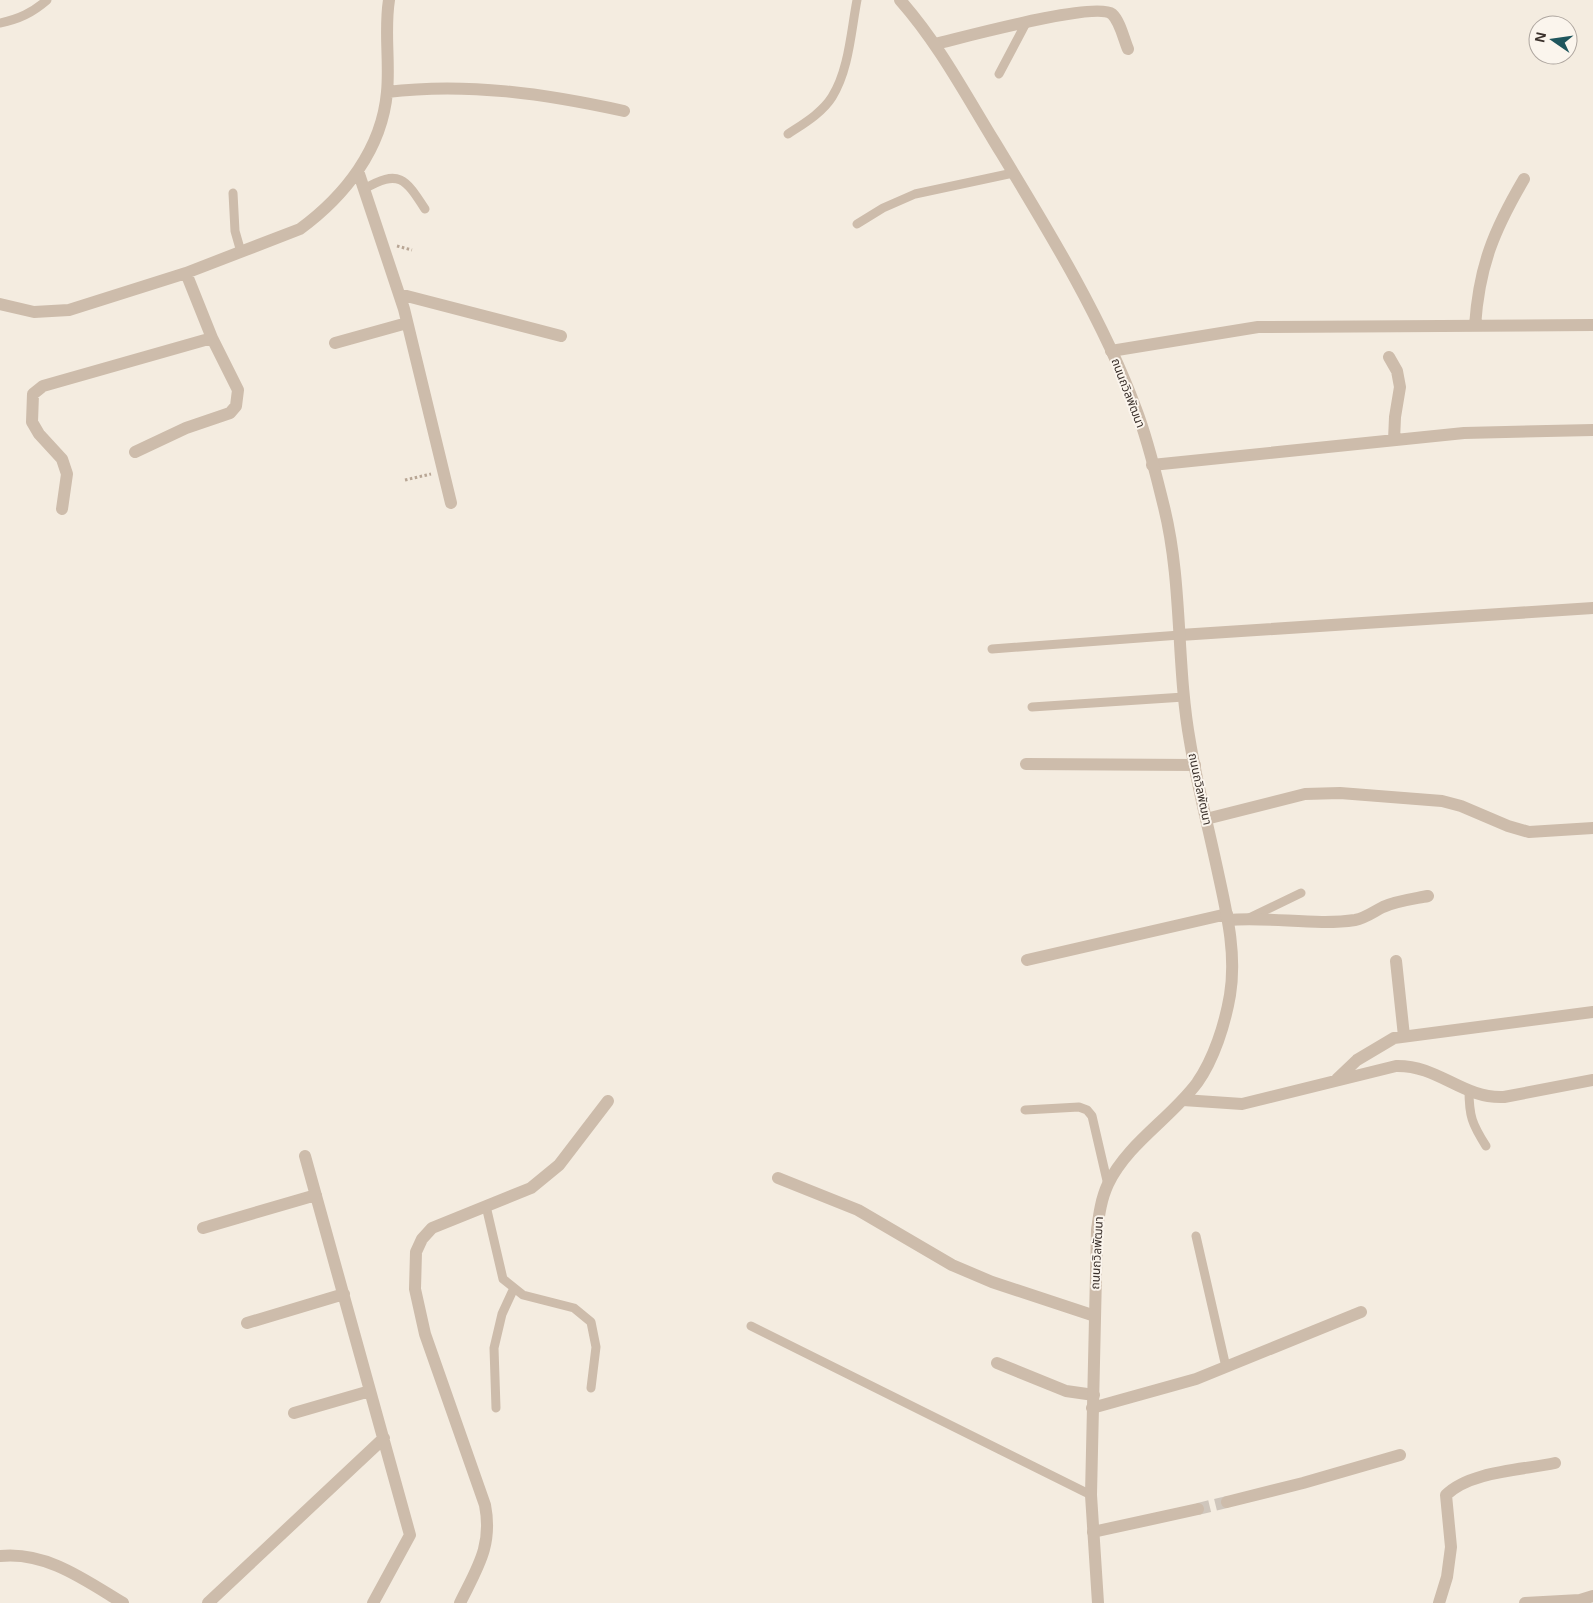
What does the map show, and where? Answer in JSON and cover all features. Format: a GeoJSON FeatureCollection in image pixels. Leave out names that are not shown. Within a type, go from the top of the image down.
{"type":"FeatureCollection","features":[{"type":"Feature","properties":{"kind":"street"},"geometry":{"type":"LineString","coordinates":[[0,304],[34,312],[69,310],[186,273],[300,229],[329,206],[358,171],[378,136],[387,92],[386,17],[388,0]]}},
{"type":"Feature","properties":{"kind":"street","name":"ถนนถวิลพัฒนา"},"geometry":{"type":"LineString","coordinates":[[900,0],[935,44],[1013,173],[1094,315],[1112,351],[1137,412],[1164,510],[1180,635],[1184,697],[1195,765],[1228,917],[1233,956],[1230,995],[1222,1028],[1200,1079],[1183,1100],[1124,1159],[1108,1185],[1100,1205],[1097,1230],[1090,1495],[1098,1603]]}},
{"type":"Feature","properties":{"kind":"street"},"geometry":{"type":"LineString","coordinates":[[935,44],[1026,23],[1085,12],[1111,13],[1128,49]]}},
{"type":"Feature","properties":{"kind":"street"},"geometry":{"type":"LineString","coordinates":[[387,92],[460,88],[554,96],[624,111]]}},
{"type":"Feature","properties":{"kind":"street"},"geometry":{"type":"LineString","coordinates":[[358,171],[399,294],[451,503]]}},
{"type":"Feature","properties":{"kind":"street"},"geometry":{"type":"LineString","coordinates":[[1475,326],[1477,294],[1492,239],[1524,179]]}},
{"type":"Feature","properties":{"kind":"street"},"geometry":{"type":"LineString","coordinates":[[136,452],[186,428],[230,413],[236,406],[238,390],[212,338],[186,273]]}},
{"type":"Feature","properties":{"kind":"street"},"geometry":{"type":"LineString","coordinates":[[399,294],[562,336]]}},
{"type":"Feature","properties":{"kind":"street"},"geometry":{"type":"LineString","coordinates":[[335,343],[407,323]]}},
{"type":"Feature","properties":{"kind":"street"},"geometry":{"type":"LineString","coordinates":[[1112,351],[1258,326],[1593,325]]}},
{"type":"Feature","properties":{"kind":"street"},"geometry":{"type":"LineString","coordinates":[[62,509],[67,474],[62,459],[38,434],[32,422],[33,394],[43,386],[212,338]]}},
{"type":"Feature","properties":{"kind":"street"},"geometry":{"type":"LineString","coordinates":[[1389,357],[1397,371],[1400,387],[1395,416],[1394,440]]}},
{"type":"Feature","properties":{"kind":"street"},"geometry":{"type":"LineString","coordinates":[[1152,466],[1464,433],[1593,430]]}},
{"type":"Feature","properties":{"kind":"street"},"geometry":{"type":"LineString","coordinates":[[1180,635],[1593,608]]}},
{"type":"Feature","properties":{"kind":"street"},"geometry":{"type":"LineString","coordinates":[[1026,764],[1195,765]]}},
{"type":"Feature","properties":{"kind":"street"},"geometry":{"type":"LineString","coordinates":[[1206,819],[1305,794],[1340,793],[1442,802],[1461,806],[1508,826],[1530,832],[1593,828]]}},
{"type":"Feature","properties":{"kind":"street"},"geometry":{"type":"LineString","coordinates":[[1027,960],[1228,917],[1291,920],[1355,920],[1370,916],[1383,907],[1428,896]]}},
{"type":"Feature","properties":{"kind":"street"},"geometry":{"type":"LineString","coordinates":[[1396,961],[1404,1036]]}},
{"type":"Feature","properties":{"kind":"street"},"geometry":{"type":"LineString","coordinates":[[1336,1081],[1358,1060],[1376,1047],[1394,1038],[1593,1012]]}},
{"type":"Feature","properties":{"kind":"street"},"geometry":{"type":"LineString","coordinates":[[1183,1100],[1242,1104],[1396,1066],[1411,1065],[1426,1069],[1489,1098],[1504,1097],[1593,1080]]}},
{"type":"Feature","properties":{"kind":"street"},"geometry":{"type":"LineString","coordinates":[[460,1603],[482,1560],[489,1524],[482,1496],[425,1334],[415,1289],[414,1266],[416,1252],[422,1239],[432,1228],[531,1188],[559,1165],[608,1101]]}},
{"type":"Feature","properties":{"kind":"street"},"geometry":{"type":"LineString","coordinates":[[305,1156],[410,1535],[373,1603]]}},
{"type":"Feature","properties":{"kind":"street"},"geometry":{"type":"LineString","coordinates":[[778,1178],[858,1210],[960,1269],[992,1282],[1095,1316]]}},
{"type":"Feature","properties":{"kind":"street"},"geometry":{"type":"LineString","coordinates":[[203,1228],[316,1195]]}},
{"type":"Feature","properties":{"kind":"street"},"geometry":{"type":"LineString","coordinates":[[247,1323],[344,1294]]}},
{"type":"Feature","properties":{"kind":"street"},"geometry":{"type":"LineString","coordinates":[[1092,1408],[1196,1378],[1361,1312]]}},
{"type":"Feature","properties":{"kind":"street"},"geometry":{"type":"LineString","coordinates":[[997,1363],[1066,1391],[1094,1395]]}},
{"type":"Feature","properties":{"kind":"street"},"geometry":{"type":"LineString","coordinates":[[294,1413],[370,1391]]}},
{"type":"Feature","properties":{"kind":"street"},"geometry":{"type":"LineString","coordinates":[[208,1603],[384,1438]]}},
{"type":"Feature","properties":{"kind":"street"},"geometry":{"type":"LineString","coordinates":[[1227,1502],[1303,1483],[1400,1455]]}},
{"type":"Feature","properties":{"kind":"street"},"geometry":{"type":"LineString","coordinates":[[1439,1603],[1447,1577],[1450,1547],[1446,1495],[1453,1488],[1469,1480],[1556,1463]]}},
{"type":"Feature","properties":{"kind":"street"},"geometry":{"type":"LineString","coordinates":[[1093,1532],[1198,1509]]}},
{"type":"Feature","properties":{"kind":"street"},"geometry":{"type":"LineString","coordinates":[[0,1556],[10,1555],[60,1565],[123,1603]]}},
{"type":"Feature","properties":{"kind":"street"},"geometry":{"type":"LineString","coordinates":[[1526,1603],[1580,1600],[1593,1596]]}},
{"type":"Feature","properties":{"kind":"lane"},"geometry":{"type":"LineString","coordinates":[[0,23],[18,20],[35,11],[47,0]]}},
{"type":"Feature","properties":{"kind":"lane"},"geometry":{"type":"LineString","coordinates":[[788,134],[812,118],[831,98],[844,63],[857,0]]}},
{"type":"Feature","properties":{"kind":"lane"},"geometry":{"type":"LineString","coordinates":[[999,74],[1026,23]]}},
{"type":"Feature","properties":{"kind":"lane"},"geometry":{"type":"LineString","coordinates":[[857,224],[883,208],[915,194],[1013,173]]}},
{"type":"Feature","properties":{"kind":"lane"},"geometry":{"type":"LineString","coordinates":[[364,189],[382,179],[392,177],[410,186],[425,210]]}},
{"type":"Feature","properties":{"kind":"lane"},"geometry":{"type":"LineString","coordinates":[[233,193],[235,231],[241,252]]}},
{"type":"Feature","properties":{"kind":"lane"},"geometry":{"type":"LineString","coordinates":[[992,649],[1180,635]]}},
{"type":"Feature","properties":{"kind":"lane"},"geometry":{"type":"LineString","coordinates":[[1032,707],[1184,697]]}},
{"type":"Feature","properties":{"kind":"lane"},"geometry":{"type":"LineString","coordinates":[[1249,918],[1301,893]]}},
{"type":"Feature","properties":{"kind":"lane"},"geometry":{"type":"LineString","coordinates":[[1469,1090],[1469,1110],[1472,1123],[1486,1146]]}},
{"type":"Feature","properties":{"kind":"lane"},"geometry":{"type":"LineString","coordinates":[[1024,1110],[1079,1107],[1087,1110],[1092,1116],[1108,1185]]}},
{"type":"Feature","properties":{"kind":"lane"},"geometry":{"type":"LineString","coordinates":[[486,1206],[503,1279],[523,1295],[574,1308],[591,1322],[596,1347],[591,1388]]}},
{"type":"Feature","properties":{"kind":"lane"},"geometry":{"type":"LineString","coordinates":[[1196,1236],[1226,1367]]}},
{"type":"Feature","properties":{"kind":"lane"},"geometry":{"type":"LineString","coordinates":[[496,1408],[494,1348],[502,1314],[514,1288]]}},
{"type":"Feature","properties":{"kind":"lane"},"geometry":{"type":"LineString","coordinates":[[750,1326],[1090,1495]]}},
{"type":"Feature","properties":{"kind":"path"},"geometry":{"type":"LineString","coordinates":[[405,480],[443,471]]}},
{"type":"Feature","properties":{"kind":"tunnel"},"geometry":{"type":"LineString","coordinates":[[1198,1509],[1227,1502]]}}]}
